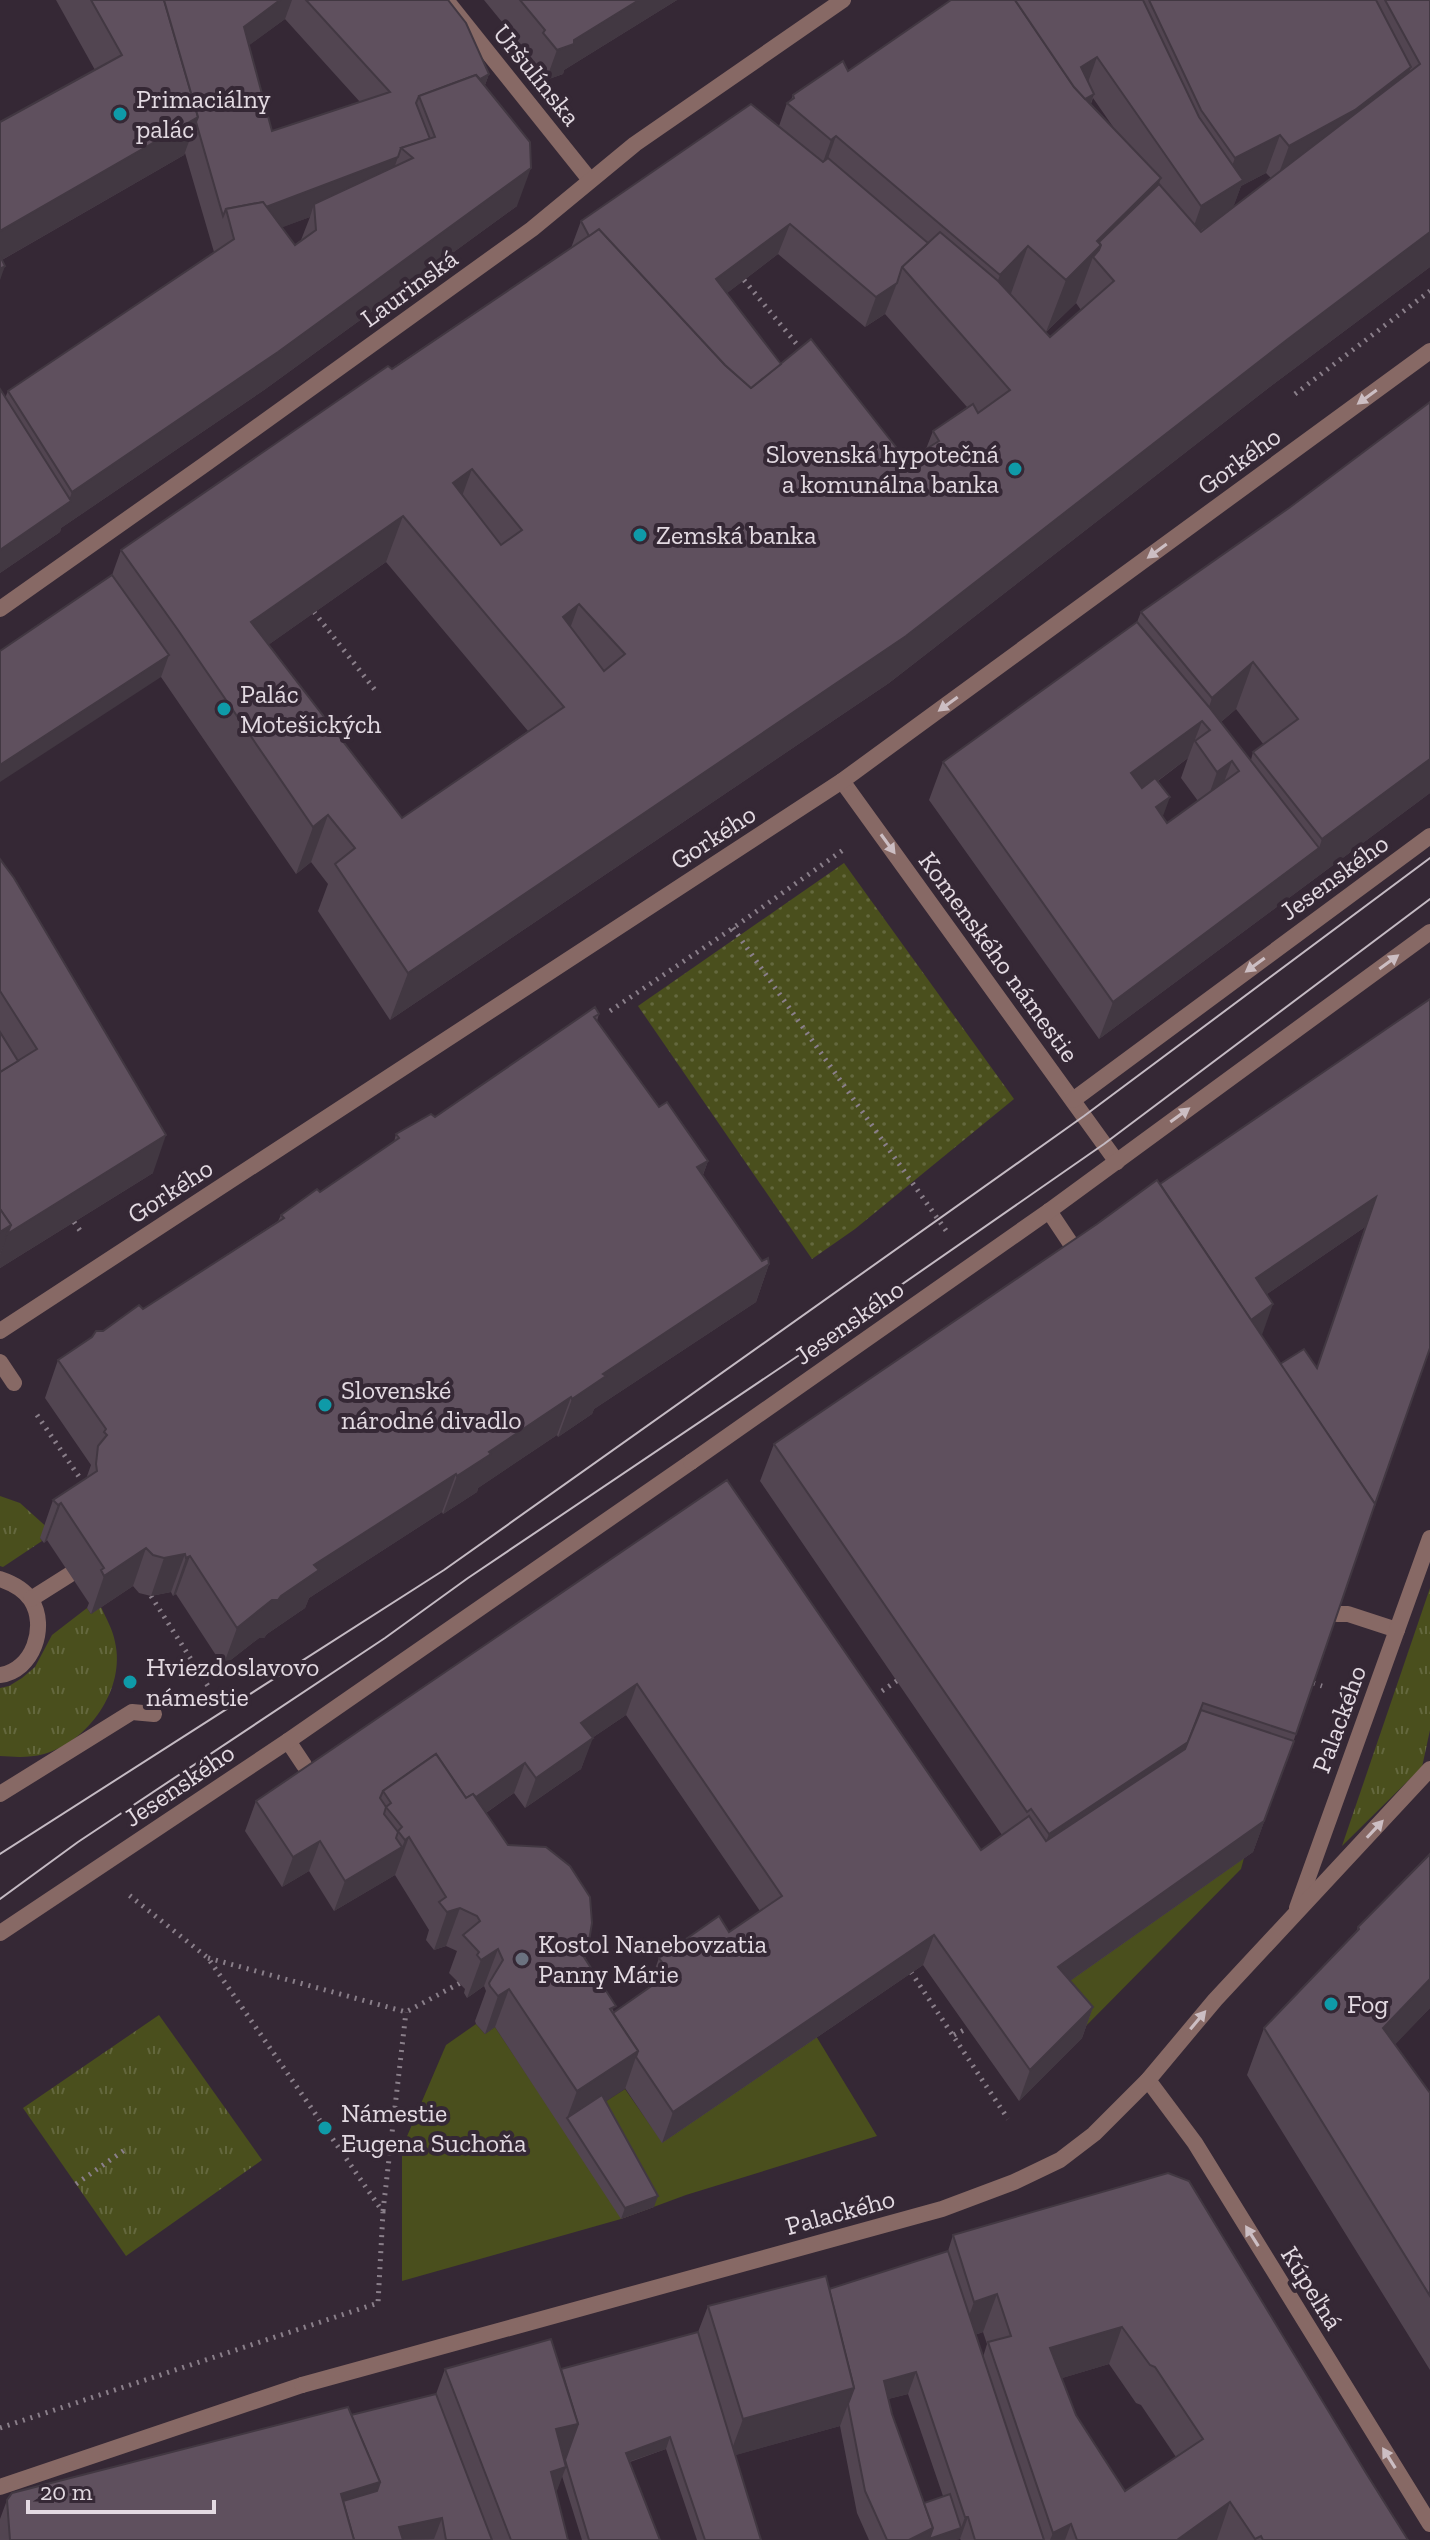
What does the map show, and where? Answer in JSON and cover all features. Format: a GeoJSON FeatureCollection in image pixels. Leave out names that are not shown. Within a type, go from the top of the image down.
{"type":"FeatureCollection","features":[{"type":"Feature","properties":{"kind":"street","name":"Uršulínska"},"geometry":{"type":"LineString","coordinates":[[446,0],[590,180]]}},
{"type":"Feature","properties":{"kind":"street","name":"Laurinská"},"geometry":{"type":"LineString","coordinates":[[0,609],[519,238],[635,144],[843,0]]}},
{"type":"Feature","properties":{"kind":"street","name":"Gorkého"},"geometry":{"type":"LineString","coordinates":[[0,1331],[842,781],[1430,351]]}},
{"type":"Feature","properties":{"kind":"street","name":"Komenského námestie"},"geometry":{"type":"LineString","coordinates":[[842,781],[1117,1162]]}},
{"type":"Feature","properties":{"kind":"street","name":"Jesenského"},"geometry":{"type":"LineString","coordinates":[[1073,1100],[1430,836]]}},
{"type":"Feature","properties":{"kind":"street","name":"Jesenského"},"geometry":{"type":"LineString","coordinates":[[98,1869],[288,1741],[1049,1211],[1430,932]]}},
{"type":"Feature","properties":{"kind":"street"},"geometry":{"type":"LineString","coordinates":[[1049,1211],[1083,1262]]}},
{"type":"Feature","properties":{"kind":"street"},"geometry":{"type":"LineString","coordinates":[[0,1362],[14,1383]]}},
{"type":"Feature","properties":{"kind":"street","name":"Palackého"},"geometry":{"type":"LineString","coordinates":[[1294,1917],[1430,1538]]}},
{"type":"Feature","properties":{"kind":"street"},"geometry":{"type":"LineString","coordinates":[[31,1599],[69,1575]]}},
{"type":"Feature","properties":{"kind":"street"},"geometry":{"type":"LineString","coordinates":[[0,1579],[15,1585],[31,1599],[39,1621],[37,1642],[25,1662],[0,1675]]}},
{"type":"Feature","properties":{"kind":"street"},"geometry":{"type":"LineString","coordinates":[[1337,1614],[1348,1614],[1397,1630]]}},
{"type":"Feature","properties":{"kind":"street"},"geometry":{"type":"LineString","coordinates":[[0,1794],[132,1712],[154,1714]]}},
{"type":"Feature","properties":{"kind":"street"},"geometry":{"type":"LineString","coordinates":[[288,1741],[304,1765]]}},
{"type":"Feature","properties":{"kind":"street","name":"Palackého"},"geometry":{"type":"LineString","coordinates":[[0,2487],[302,2385],[956,2203],[1014,2182],[1060,2160],[1094,2134],[1148,2080],[1215,2000],[1430,1769]]}},
{"type":"Feature","properties":{"kind":"street"},"geometry":{"type":"LineString","coordinates":[[0,1933],[98,1869]]}},
{"type":"Feature","properties":{"kind":"street","name":"Kúpeľná"},"geometry":{"type":"LineString","coordinates":[[1148,2080],[1195,2143],[1430,2524]]}},
{"type":"Feature","properties":{"kind":"path"},"geometry":{"type":"LineString","coordinates":[[744,280],[811,363]]}},
{"type":"Feature","properties":{"kind":"path"},"geometry":{"type":"LineString","coordinates":[[314,612],[375,690]]}},
{"type":"Feature","properties":{"kind":"path"},"geometry":{"type":"LineString","coordinates":[[610,1011],[846,848]]}},
{"type":"Feature","properties":{"kind":"path"},"geometry":{"type":"LineString","coordinates":[[733,928],[918,1192]]}},
{"type":"Feature","properties":{"kind":"path"},"geometry":{"type":"LineString","coordinates":[[14,1383],[84,1484]]}},
{"type":"Feature","properties":{"kind":"path"},"geometry":{"type":"LineString","coordinates":[[151,1596],[208,1686]]}},
{"type":"Feature","properties":{"kind":"path"},"geometry":{"type":"LineString","coordinates":[[882,1691],[908,1674]]}},
{"type":"Feature","properties":{"kind":"path"},"geometry":{"type":"LineString","coordinates":[[1313,1683],[1322,1686]]}},
{"type":"Feature","properties":{"kind":"path"},"geometry":{"type":"LineString","coordinates":[[98,1869],[208,1958],[383,2212]]}},
{"type":"Feature","properties":{"kind":"path"},"geometry":{"type":"LineString","coordinates":[[208,1958],[406,2012],[460,1983]]}},
{"type":"Feature","properties":{"kind":"path"},"geometry":{"type":"LineString","coordinates":[[911,1972],[1008,2119]]}},
{"type":"Feature","properties":{"kind":"path"},"geometry":{"type":"LineString","coordinates":[[0,2428],[378,2303],[383,2212],[406,2012]]}},
{"type":"Feature","properties":{"kind":"path"},"geometry":{"type":"LineString","coordinates":[[954,2035],[968,2028]]}},
{"type":"Feature","properties":{"kind":"path"},"geometry":{"type":"LineString","coordinates":[[76,2184],[126,2149]]}},
{"type":"Feature","properties":{"kind":"green space"},"geometry":{"type":"Polygon","coordinates":[[[844,863],[1014,1099],[855,1229],[812,1259],[638,1006],[844,863]]]}},
{"type":"Feature","properties":{"kind":"green space"},"geometry":{"type":"Polygon","coordinates":[[[0,1496],[20,1503],[50,1530],[40,1538],[42,1541],[3,1567],[0,1566],[0,1496]]]}},
{"type":"Feature","properties":{"kind":"green space"},"geometry":{"type":"Polygon","coordinates":[[[1430,1588],[1430,1730],[1422,1767],[1342,1846],[1430,1588]]]}},
{"type":"Feature","properties":{"kind":"green space"},"geometry":{"type":"Polygon","coordinates":[[[101,1607],[114,1638],[117,1660],[115,1678],[100,1711],[89,1726],[60,1748],[33,1756],[0,1756],[0,1688],[9,1686],[35,1667],[52,1635],[87,1608],[91,1614],[101,1607]]]}},
{"type":"Feature","properties":{"kind":"green space"},"geometry":{"type":"Polygon","coordinates":[[[1244,1858],[1241,1869],[1078,2034],[1047,1997],[1244,1858]]]}},
{"type":"Feature","properties":{"kind":"green space"},"geometry":{"type":"Polygon","coordinates":[[[159,2015],[262,2160],[126,2256],[23,2108],[159,2015]]]}},
{"type":"Feature","properties":{"kind":"green space"},"geometry":{"type":"Polygon","coordinates":[[[476,2024],[485,2034],[495,2027],[563,2129],[625,2089],[662,2142],[816,2036],[877,2136],[686,2195],[621,2219],[402,2281],[402,2148],[446,2045],[476,2024]]]}},
{"type":"Feature","properties":{"kind":"building","name":"Primaciálny palác"},"geometry":{"type":"Polygon","coordinates":[[[91,0],[164,0],[198,117],[0,231],[0,122],[122,55],[91,0]]]}},
{"type":"Feature","properties":{"kind":"building"},"geometry":{"type":"Polygon","coordinates":[[[164,0],[280,0],[244,27],[272,131],[390,92],[306,0],[448,0],[466,23],[489,74],[480,79],[476,75],[419,96],[416,103],[430,139],[401,148],[398,157],[266,207],[263,202],[226,209],[223,216],[164,0]]]}},
{"type":"Feature","properties":{"kind":"building"},"geometry":{"type":"Polygon","coordinates":[[[520,0],[639,0],[574,40],[574,44],[557,50],[520,0]]]}},
{"type":"Feature","properties":{"kind":"building"},"geometry":{"type":"Polygon","coordinates":[[[951,0],[1015,0],[1074,87],[1161,178],[1097,241],[1101,245],[1066,280],[1028,246],[1000,275],[836,136],[831,140],[787,103],[794,98],[793,95],[843,61],[848,71],[951,0]]]}},
{"type":"Feature","properties":{"kind":"building"},"geometry":{"type":"Polygon","coordinates":[[[1015,0],[1143,0],[1199,117],[1243,180],[1201,206],[1097,57],[1081,67],[1094,94],[1085,99],[1015,0]]]}},
{"type":"Feature","properties":{"kind":"building"},"geometry":{"type":"Polygon","coordinates":[[[1149,0],[1376,0],[1411,67],[1355,110],[1289,146],[1280,135],[1235,158],[1201,110],[1149,0]]]}},
{"type":"Feature","properties":{"kind":"building"},"geometry":{"type":"Polygon","coordinates":[[[1385,0],[1430,0],[1430,232],[906,636],[408,973],[335,864],[355,848],[328,815],[313,827],[121,550],[388,366],[392,369],[599,229],[725,365],[751,388],[811,339],[907,461],[939,441],[933,431],[973,404],[978,413],[1010,390],[902,267],[940,232],[998,281],[1050,337],[1114,281],[1093,257],[1101,245],[1099,242],[1159,184],[1201,232],[1420,64],[1385,0]],[[472,469],[453,483],[501,545],[522,530],[472,469]],[[403,516],[251,622],[402,818],[564,707],[403,516]],[[579,604],[563,617],[604,671],[625,654],[579,604]]]}},
{"type":"Feature","properties":{"kind":"building"},"geometry":{"type":"Polygon","coordinates":[[[476,75],[530,142],[531,168],[278,352],[72,492],[8,391],[234,239],[226,209],[263,202],[295,245],[316,230],[314,204],[413,158],[401,148],[435,137],[419,96],[476,75]]]}},
{"type":"Feature","properties":{"kind":"building"},"geometry":{"type":"Polygon","coordinates":[[[751,104],[823,162],[828,158],[928,243],[902,267],[897,283],[876,297],[790,224],[716,279],[781,364],[751,388],[725,365],[599,229],[589,236],[581,221],[751,104]]]}},
{"type":"Feature","properties":{"kind":"building"},"geometry":{"type":"Polygon","coordinates":[[[0,389],[71,501],[0,550],[0,389]]]}},
{"type":"Feature","properties":{"kind":"building"},"geometry":{"type":"Polygon","coordinates":[[[1430,402],[1430,759],[1322,839],[1253,752],[1298,719],[1253,662],[1212,698],[1141,612],[1289,508],[1430,402]]]}},
{"type":"Feature","properties":{"kind":"building"},"geometry":{"type":"Polygon","coordinates":[[[112,575],[169,655],[0,765],[0,651],[112,575]]]}},
{"type":"Feature","properties":{"kind":"building"},"geometry":{"type":"Polygon","coordinates":[[[1137,622],[1209,707],[1319,848],[1113,1002],[943,762],[1137,622]],[[1202,721],[1131,773],[1142,788],[1155,778],[1170,797],[1156,807],[1167,823],[1239,771],[1232,761],[1217,772],[1195,741],[1210,730],[1202,721]]]}},
{"type":"Feature","properties":{"kind":"building"},"geometry":{"type":"Polygon","coordinates":[[[0,859],[166,1135],[7,1234],[11,1225],[0,1209],[0,1072],[37,1049],[0,991],[0,859]]]}},
{"type":"Feature","properties":{"kind":"building"},"geometry":{"type":"Polygon","coordinates":[[[1430,999],[1430,1348],[1375,1504],[1280,1364],[1304,1349],[1317,1368],[1376,1197],[1256,1278],[1273,1304],[1251,1320],[1160,1184],[1430,999]]]}},
{"type":"Feature","properties":{"kind":"building","name":"Slovenské národné divadlo"},"geometry":{"type":"Polygon","coordinates":[[[595,1007],[599,1014],[594,1017],[659,1107],[667,1102],[708,1161],[697,1167],[762,1261],[768,1258],[769,1264],[603,1374],[606,1376],[489,1452],[491,1454],[314,1565],[319,1570],[278,1600],[272,1600],[237,1628],[190,1556],[186,1558],[185,1554],[164,1558],[153,1555],[146,1548],[104,1576],[101,1570],[104,1568],[61,1503],[58,1505],[53,1500],[97,1471],[98,1446],[107,1435],[104,1432],[106,1429],[58,1360],[96,1331],[103,1331],[139,1305],[143,1309],[284,1218],[281,1215],[317,1189],[320,1192],[399,1138],[396,1134],[431,1114],[435,1117],[595,1007]]]}},
{"type":"Feature","properties":{"kind":"building"},"geometry":{"type":"Polygon","coordinates":[[[0,1032],[18,1061],[0,1072],[0,1032]]]}},
{"type":"Feature","properties":{"kind":"building"},"geometry":{"type":"Polygon","coordinates":[[[1157,1180],[1375,1504],[1296,1734],[1203,1703],[1188,1742],[1049,1834],[1031,1809],[1027,1812],[774,1444],[1157,1180]]]}},
{"type":"Feature","properties":{"kind":"building"},"geometry":{"type":"Polygon","coordinates":[[[0,1209],[11,1225],[0,1232],[0,1209]]]}},
{"type":"Feature","properties":{"kind":"building"},"geometry":{"type":"Polygon","coordinates":[[[727,1480],[981,1850],[1029,1816],[1046,1841],[1185,1749],[1201,1710],[1294,1741],[1264,1821],[1058,1967],[1093,2007],[1030,2070],[934,1935],[673,2112],[636,2057],[638,2051],[613,2013],[670,1973],[659,1958],[719,1916],[729,1932],[782,1896],[637,1684],[581,1723],[593,1738],[536,1778],[525,1763],[476,1797],[473,1794],[466,1798],[436,1754],[383,1791],[380,1798],[386,1807],[384,1814],[398,1832],[396,1838],[402,1847],[345,1881],[320,1841],[293,1857],[256,1801],[727,1480]]]}},
{"type":"Feature","properties":{"kind":"building","name":"Kostol Nanebovzatia Panny Márie"},"geometry":{"type":"Polygon","coordinates":[[[436,1754],[466,1798],[473,1794],[508,1845],[546,1847],[570,1866],[590,1897],[592,1923],[589,1941],[580,1951],[616,2006],[610,2009],[638,2051],[577,2091],[509,1989],[498,1996],[490,1986],[503,1960],[498,1949],[481,1960],[477,1955],[479,1952],[463,1935],[480,1921],[477,1916],[460,1908],[447,1912],[439,1902],[446,1897],[409,1837],[405,1840],[398,1831],[402,1827],[386,1807],[391,1803],[383,1791],[436,1754]]]}},
{"type":"Feature","properties":{"kind":"building"},"geometry":{"type":"Polygon","coordinates":[[[1430,1854],[1430,1979],[1383,2028],[1430,2093],[1430,2296],[1264,2028],[1430,1854]]]}},
{"type":"Feature","properties":{"kind":"building"},"geometry":{"type":"Polygon","coordinates":[[[602,2095],[658,2196],[625,2208],[567,2118],[602,2095]]]}},
{"type":"Feature","properties":{"kind":"building"},"geometry":{"type":"Polygon","coordinates":[[[1168,2173],[1189,2181],[1408,2540],[1263,2540],[1261,2536],[1255,2539],[1230,2502],[1177,2540],[1077,2540],[1071,2524],[1053,2533],[988,2342],[1011,2336],[997,2294],[974,2302],[953,2235],[1168,2173]],[[1122,2327],[1050,2348],[1076,2415],[1125,2491],[1203,2439],[1155,2367],[1150,2365],[1122,2327]]]}},
{"type":"Feature","properties":{"kind":"building"},"geometry":{"type":"Polygon","coordinates":[[[948,2251],[1044,2540],[975,2540],[916,2372],[884,2381],[892,2414],[933,2528],[909,2540],[887,2540],[865,2491],[848,2404],[854,2388],[829,2289],[948,2251]]]}},
{"type":"Feature","properties":{"kind":"building"},"geometry":{"type":"Polygon","coordinates":[[[826,2276],[854,2388],[743,2419],[708,2306],[826,2276]]]}},
{"type":"Feature","properties":{"kind":"building"},"geometry":{"type":"Polygon","coordinates":[[[698,2332],[761,2540],[705,2540],[670,2437],[626,2453],[660,2540],[589,2540],[565,2460],[578,2424],[561,2369],[698,2332]]]}},
{"type":"Feature","properties":{"kind":"building"},"geometry":{"type":"Polygon","coordinates":[[[551,2339],[578,2424],[556,2429],[566,2467],[551,2472],[568,2540],[511,2540],[445,2369],[551,2339]]]}},
{"type":"Feature","properties":{"kind":"building"},"geometry":{"type":"Polygon","coordinates":[[[436,2394],[492,2540],[446,2540],[442,2518],[399,2527],[403,2540],[354,2540],[343,2501],[377,2491],[380,2482],[351,2415],[436,2394]]]}},
{"type":"Feature","properties":{"kind":"building"},"geometry":{"type":"Polygon","coordinates":[[[348,2407],[380,2482],[341,2494],[354,2540],[10,2540],[7,2500],[12,2493],[348,2407]]]}},
{"type":"Feature","properties":{"kind":"building"},"geometry":{"type":"Polygon","coordinates":[[[950,2494],[961,2528],[929,2539],[933,2528],[924,2503],[950,2494]]]}},
{"type":"Feature","properties":{"kind":"tram line"},"geometry":{"type":"LineString","coordinates":[[0,1854],[444,1570],[1084,1116],[1430,858]]}},
{"type":"Feature","properties":{"kind":"tram line"},"geometry":{"type":"LineString","coordinates":[[0,1899],[78,1842],[385,1638],[468,1578],[829,1335],[1104,1144],[1430,899]]}},
{"type":"Feature","properties":{"kind":"place","name":"Primaciálny palác"},"geometry":{"type":"Point","coordinates":[120,114]}},
{"type":"Feature","properties":{"kind":"place","name":"Slovenská hypotečná a komunálna banka"},"geometry":{"type":"Point","coordinates":[1015,469]}},
{"type":"Feature","properties":{"kind":"place","name":"Zemská banka"},"geometry":{"type":"Point","coordinates":[640,535]}},
{"type":"Feature","properties":{"kind":"place","name":"Palác Motešických"},"geometry":{"type":"Point","coordinates":[224,709]}},
{"type":"Feature","properties":{"kind":"place","name":"Slovenské národné divadlo"},"geometry":{"type":"Point","coordinates":[325,1405]}},
{"type":"Feature","properties":{"kind":"place","name":"Hviezdoslavovo námestie"},"geometry":{"type":"Point","coordinates":[130,1682]}},
{"type":"Feature","properties":{"kind":"place","name":"Kostol Nanebovzatia Panny Márie"},"geometry":{"type":"Point","coordinates":[522,1959]}},
{"type":"Feature","properties":{"kind":"place","name":"Fog"},"geometry":{"type":"Point","coordinates":[1331,2004]}},
{"type":"Feature","properties":{"kind":"place","name":"Námestie Eugena Suchoňa"},"geometry":{"type":"Point","coordinates":[325,2128]}}]}
